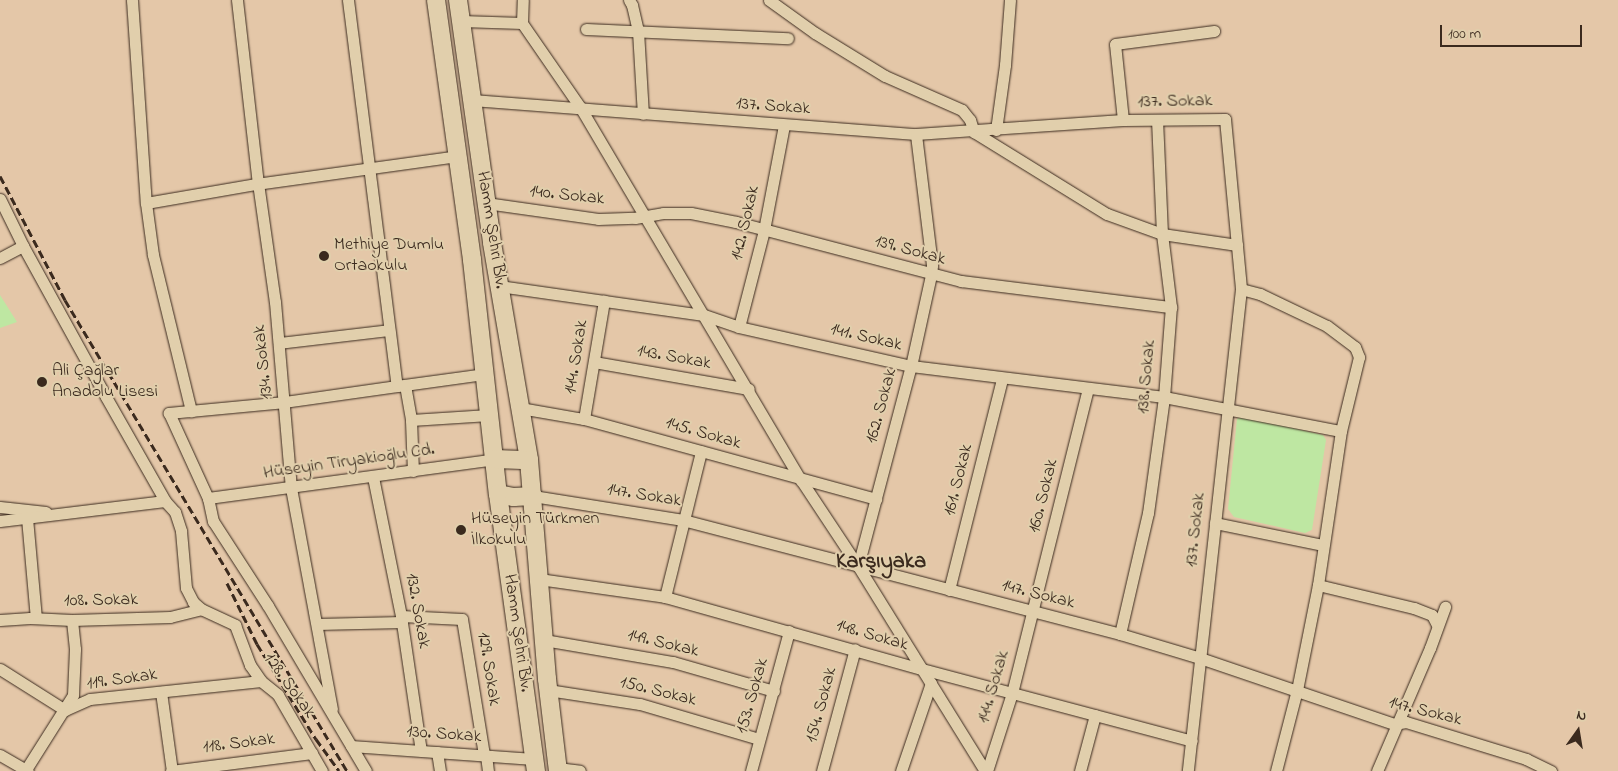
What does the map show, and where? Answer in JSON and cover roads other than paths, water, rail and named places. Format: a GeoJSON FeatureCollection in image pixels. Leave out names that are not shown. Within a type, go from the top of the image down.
{"type":"FeatureCollection","features":[{"type":"Feature","properties":{"kind":"main road","name":"Hamm Şehri Blv."},"geometry":{"type":"LineString","coordinates":[[436,0],[458,156],[498,494],[535,765]]}},
{"type":"Feature","properties":{"kind":"main road","name":"Hamm Şehri Blv."},"geometry":{"type":"LineString","coordinates":[[458,0],[486,203],[529,460],[548,690],[557,769]]}},
{"type":"Feature","properties":{"kind":"main road"},"geometry":{"type":"LineString","coordinates":[[494,459],[529,460]]}},
{"type":"Feature","properties":{"kind":"main road"},"geometry":{"type":"LineString","coordinates":[[498,494],[514,497],[533,496]]}},
{"type":"Feature","properties":{"kind":"street"},"geometry":{"type":"LineString","coordinates":[[132,0],[146,203],[154,255],[191,411]]}},
{"type":"Feature","properties":{"kind":"street","name":"134. Sokak"},"geometry":{"type":"LineString","coordinates":[[238,0],[258,183],[279,343],[291,488],[334,718]]}},
{"type":"Feature","properties":{"kind":"street"},"geometry":{"type":"LineString","coordinates":[[348,0],[389,330],[410,420],[413,471]]}},
{"type":"Feature","properties":{"kind":"street"},"geometry":{"type":"LineString","coordinates":[[523,0],[522,23],[580,107],[801,480],[858,566],[986,771]]}},
{"type":"Feature","properties":{"kind":"street"},"geometry":{"type":"LineString","coordinates":[[629,0],[638,31],[643,114]]}},
{"type":"Feature","properties":{"kind":"street"},"geometry":{"type":"LineString","coordinates":[[769,0],[815,33],[885,76],[962,110],[970,120],[974,132],[1107,214],[1162,234],[1237,245]]}},
{"type":"Feature","properties":{"kind":"street"},"geometry":{"type":"LineString","coordinates":[[996,130],[1005,65],[1010,0]]}},
{"type":"Feature","properties":{"kind":"street"},"geometry":{"type":"LineString","coordinates":[[461,21],[522,23]]}},
{"type":"Feature","properties":{"kind":"street"},"geometry":{"type":"LineString","coordinates":[[586,29],[788,38]]}},
{"type":"Feature","properties":{"kind":"street"},"geometry":{"type":"LineString","coordinates":[[1123,120],[1115,44],[1214,30]]}},
{"type":"Feature","properties":{"kind":"street","name":"137. Sokak"},"geometry":{"type":"LineString","coordinates":[[472,100],[916,134],[974,132],[1123,120],[1225,119],[1241,289],[1188,771]]}},
{"type":"Feature","properties":{"kind":"street","name":"138. Sokak"},"geometry":{"type":"LineString","coordinates":[[1120,634],[1148,513],[1164,397],[1171,307],[1162,234],[1157,120]]}},
{"type":"Feature","properties":{"kind":"street","name":"142. Sokak"},"geometry":{"type":"LineString","coordinates":[[739,327],[764,230],[784,125]]}},
{"type":"Feature","properties":{"kind":"street","name":"162. Sokak"},"geometry":{"type":"LineString","coordinates":[[858,566],[911,366],[931,274],[932,265],[916,134]]}},
{"type":"Feature","properties":{"kind":"street"},"geometry":{"type":"LineString","coordinates":[[146,203],[258,183],[458,156]]}},
{"type":"Feature","properties":{"kind":"street","name":"128. Sokak"},"geometry":{"type":"LineString","coordinates":[[0,199],[23,246],[165,501],[175,512],[181,531],[186,588],[193,602],[201,609],[235,625],[250,665],[262,681],[278,695],[322,771]]}},
{"type":"Feature","properties":{"kind":"street","name":"140. Sokak"},"geometry":{"type":"LineString","coordinates":[[486,203],[598,219],[645,217]]}},
{"type":"Feature","properties":{"kind":"street","name":"139. Sokak"},"geometry":{"type":"LineString","coordinates":[[645,217],[663,213],[691,213],[961,281],[1171,307]]}},
{"type":"Feature","properties":{"kind":"street"},"geometry":{"type":"LineString","coordinates":[[0,258],[23,246]]}},
{"type":"Feature","properties":{"kind":"street","name":"141. Sokak"},"geometry":{"type":"LineString","coordinates":[[499,286],[704,315],[739,327],[911,366],[1002,379],[1164,397],[1341,431]]}},
{"type":"Feature","properties":{"kind":"street"},"geometry":{"type":"LineString","coordinates":[[1241,289],[1260,294],[1327,326],[1355,347],[1359,357],[1341,431],[1318,585],[1298,690],[1276,771]]}},
{"type":"Feature","properties":{"kind":"street","name":"144. Sokak"},"geometry":{"type":"LineString","coordinates":[[584,419],[604,301]]}},
{"type":"Feature","properties":{"kind":"street"},"geometry":{"type":"LineString","coordinates":[[279,343],[389,330]]}},
{"type":"Feature","properties":{"kind":"street","name":"143. Sokak"},"geometry":{"type":"LineString","coordinates":[[594,362],[748,388]]}},
{"type":"Feature","properties":{"kind":"street"},"geometry":{"type":"LineString","coordinates":[[366,771],[268,606],[216,527],[210,515],[208,498],[169,413],[285,402],[485,374]]}},
{"type":"Feature","properties":{"kind":"street","name":"161. Sokak"},"geometry":{"type":"LineString","coordinates":[[949,590],[1002,379]]}},
{"type":"Feature","properties":{"kind":"street","name":"160. Sokak"},"geometry":{"type":"LineString","coordinates":[[1034,612],[1088,389]]}},
{"type":"Feature","properties":{"kind":"street","name":"145. Sokak"},"geometry":{"type":"LineString","coordinates":[[520,408],[584,419],[801,480],[876,498]]}},
{"type":"Feature","properties":{"kind":"street"},"geometry":{"type":"LineString","coordinates":[[410,420],[489,416]]}},
{"type":"Feature","properties":{"kind":"street"},"geometry":{"type":"LineString","coordinates":[[665,597],[701,451]]}},
{"type":"Feature","properties":{"kind":"street","name":"Hüseyin Tiryakioğlu Cd."},"geometry":{"type":"LineString","coordinates":[[208,498],[494,459]]}},
{"type":"Feature","properties":{"kind":"street","name":"132. Sokak"},"geometry":{"type":"LineString","coordinates":[[373,477],[401,619],[421,751]]}},
{"type":"Feature","properties":{"kind":"street","name":"147. Sokak"},"geometry":{"type":"LineString","coordinates":[[533,496],[683,520],[1120,634],[1298,690],[1394,724],[1406,722],[1526,759],[1551,771]]}},
{"type":"Feature","properties":{"kind":"street"},"geometry":{"type":"LineString","coordinates":[[0,521],[165,501]]}},
{"type":"Feature","properties":{"kind":"street"},"geometry":{"type":"LineString","coordinates":[[0,507],[63,514]]}},
{"type":"Feature","properties":{"kind":"street"},"geometry":{"type":"LineString","coordinates":[[27,518],[36,618]]}},
{"type":"Feature","properties":{"kind":"street"},"geometry":{"type":"LineString","coordinates":[[1215,523],[1323,545]]}},
{"type":"Feature","properties":{"kind":"street","name":"148. Sokak"},"geometry":{"type":"LineString","coordinates":[[539,579],[665,597],[922,669],[1192,741]]}},
{"type":"Feature","properties":{"kind":"street"},"geometry":{"type":"LineString","coordinates":[[1318,585],[1414,608],[1432,615],[1437,625]]}},
{"type":"Feature","properties":{"kind":"street"},"geometry":{"type":"LineString","coordinates":[[1377,771],[1399,723],[1444,606]]}},
{"type":"Feature","properties":{"kind":"street","name":"108. Sokak"},"geometry":{"type":"LineString","coordinates":[[0,620],[36,618],[72,620],[170,618],[201,609]]}},
{"type":"Feature","properties":{"kind":"street","name":"144. Sokak"},"geometry":{"type":"LineString","coordinates":[[986,771],[1012,693],[1034,612]]}},
{"type":"Feature","properties":{"kind":"street"},"geometry":{"type":"LineString","coordinates":[[317,624],[401,619]]}},
{"type":"Feature","properties":{"kind":"street","name":"129. Sokak"},"geometry":{"type":"LineString","coordinates":[[401,619],[462,619],[485,755]]}},
{"type":"Feature","properties":{"kind":"street"},"geometry":{"type":"LineString","coordinates":[[0,755],[26,770],[74,695],[72,620]]}},
{"type":"Feature","properties":{"kind":"street","name":"153. Sokak"},"geometry":{"type":"LineString","coordinates":[[751,771],[790,631]]}},
{"type":"Feature","properties":{"kind":"street","name":"149. Sokak"},"geometry":{"type":"LineString","coordinates":[[544,640],[673,662],[774,692]]}},
{"type":"Feature","properties":{"kind":"street","name":"154. Sokak"},"geometry":{"type":"LineString","coordinates":[[822,771],[855,649]]}},
{"type":"Feature","properties":{"kind":"street"},"geometry":{"type":"LineString","coordinates":[[0,669],[65,710]]}},
{"type":"Feature","properties":{"kind":"street","name":"119. Sokak"},"geometry":{"type":"LineString","coordinates":[[65,710],[90,699],[262,681]]}},
{"type":"Feature","properties":{"kind":"street"},"geometry":{"type":"LineString","coordinates":[[901,771],[931,683]]}},
{"type":"Feature","properties":{"kind":"street","name":"150. Sokak"},"geometry":{"type":"LineString","coordinates":[[548,690],[640,704],[759,739]]}},
{"type":"Feature","properties":{"kind":"street"},"geometry":{"type":"LineString","coordinates":[[161,692],[171,771]]}},
{"type":"Feature","properties":{"kind":"street"},"geometry":{"type":"LineString","coordinates":[[1080,771],[1095,715]]}},
{"type":"Feature","properties":{"kind":"street","name":"130. Sokak"},"geometry":{"type":"LineString","coordinates":[[351,746],[485,755],[535,765]]}},
{"type":"Feature","properties":{"kind":"street"},"geometry":{"type":"LineString","coordinates":[[437,752],[440,771]]}},
{"type":"Feature","properties":{"kind":"street","name":"118. Sokak"},"geometry":{"type":"LineString","coordinates":[[171,771],[312,753]]}},
{"type":"Feature","properties":{"kind":"street"},"geometry":{"type":"LineString","coordinates":[[485,755],[488,771]]}},
{"type":"Feature","properties":{"kind":"street"},"geometry":{"type":"LineString","coordinates":[[557,769],[580,771]]}},
{"type":"Feature","properties":{"kind":"railway"},"geometry":{"type":"LineString","coordinates":[[0,176],[65,300],[347,771]]}},
{"type":"Feature","properties":{"kind":"railway"},"geometry":{"type":"LineString","coordinates":[[227,583],[257,644],[316,739],[339,771]]}},
{"type":"Feature","properties":{"kind":"place","name":"Methiye Dumlu Ortaokulu"},"geometry":{"type":"Point","coordinates":[324,256]}},
{"type":"Feature","properties":{"kind":"place","name":"Ali Çağlar Anadolu Lisesi"},"geometry":{"type":"Point","coordinates":[42,382]}},
{"type":"Feature","properties":{"kind":"place","name":"Hüseyin Türkmen İlkokulu"},"geometry":{"type":"Point","coordinates":[461,530]}},
{"type":"Feature","properties":{"kind":"district","name":"Karşıyaka"},"geometry":{"type":"Point","coordinates":[881,563]}}]}
